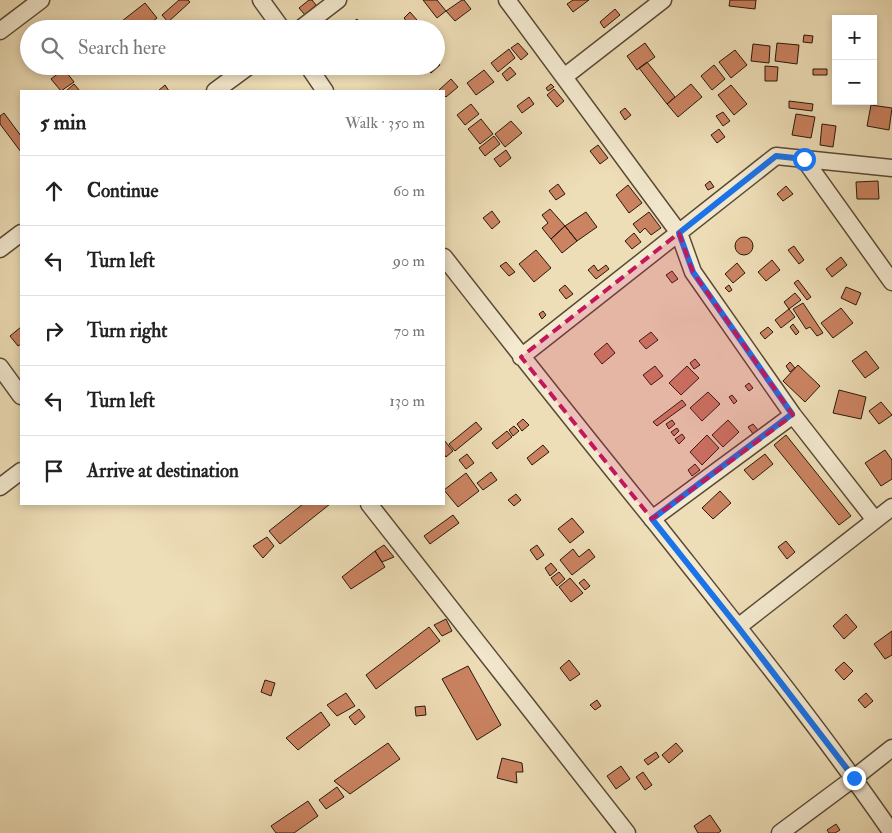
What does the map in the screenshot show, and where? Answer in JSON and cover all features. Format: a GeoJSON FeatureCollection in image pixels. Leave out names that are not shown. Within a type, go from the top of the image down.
{"type":"FeatureCollection","features":[{"type":"Feature","properties":{"kind":"street"},"geometry":{"type":"LineString","coordinates":[[0,31],[41,0]]}},
{"type":"Feature","properties":{"kind":"street"},"geometry":{"type":"LineString","coordinates":[[260,0],[275,20]]}},
{"type":"Feature","properties":{"kind":"street"},"geometry":{"type":"LineString","coordinates":[[312,20],[338,0]]}},
{"type":"Feature","properties":{"kind":"street"},"geometry":{"type":"LineString","coordinates":[[507,0],[679,233],[693,272],[792,414],[875,520]]}},
{"type":"Feature","properties":{"kind":"street"},"geometry":{"type":"LineString","coordinates":[[564,77],[663,0]]}},
{"type":"Feature","properties":{"kind":"street"},"geometry":{"type":"LineString","coordinates":[[216,90],[237,75]]}},
{"type":"Feature","properties":{"kind":"street"},"geometry":{"type":"LineString","coordinates":[[314,75],[323,90]]}},
{"type":"Feature","properties":{"kind":"street"},"geometry":{"type":"LineString","coordinates":[[522,357],[776,156],[892,168]]}},
{"type":"Feature","properties":{"kind":"street"},"geometry":{"type":"LineString","coordinates":[[804,159],[892,282]]}},
{"type":"Feature","properties":{"kind":"street"},"geometry":{"type":"LineString","coordinates":[[0,248],[20,234]]}},
{"type":"Feature","properties":{"kind":"street"},"geometry":{"type":"LineString","coordinates":[[445,258],[738,627],[854,778],[892,833]]}},
{"type":"Feature","properties":{"kind":"street"},"geometry":{"type":"LineString","coordinates":[[0,366],[20,395]]}},
{"type":"Feature","properties":{"kind":"street"},"geometry":{"type":"LineString","coordinates":[[652,519],[792,414]]}},
{"type":"Feature","properties":{"kind":"street"},"geometry":{"type":"LineString","coordinates":[[0,487],[20,472]]}},
{"type":"Feature","properties":{"kind":"street"},"geometry":{"type":"LineString","coordinates":[[370,505],[627,833]]}},
{"type":"Feature","properties":{"kind":"street"},"geometry":{"type":"LineString","coordinates":[[738,627],[892,507]]}},
{"type":"Feature","properties":{"kind":"street"},"geometry":{"type":"LineString","coordinates":[[780,833],[892,748]]}},
{"type":"Feature","properties":{"kind":"highlighted area"},"geometry":{"type":"Polygon","coordinates":[[[679,233],[693,272],[793,415],[652,519],[521,357],[679,233]]]}},
{"type":"Feature","properties":{"kind":"building"},"geometry":{"type":"Polygon","coordinates":[[[179,0],[188,0],[190,2],[170,20],[166,20],[162,15],[179,0]]]}},
{"type":"Feature","properties":{"kind":"building"},"geometry":{"type":"Polygon","coordinates":[[[309,0],[312,0],[316,5],[305,15],[299,8],[309,0]]]}},
{"type":"Feature","properties":{"kind":"building"},"geometry":{"type":"Polygon","coordinates":[[[423,0],[437,0],[446,11],[437,18],[423,0]]]}},
{"type":"Feature","properties":{"kind":"building"},"geometry":{"type":"Polygon","coordinates":[[[462,0],[471,9],[455,21],[446,11],[462,0]]]}},
{"type":"Feature","properties":{"kind":"building"},"geometry":{"type":"Polygon","coordinates":[[[573,0],[589,0],[573,12],[567,4],[573,0]]]}},
{"type":"Feature","properties":{"kind":"building"},"geometry":{"type":"Polygon","coordinates":[[[730,0],[756,0],[755,9],[729,6],[730,0]]]}},
{"type":"Feature","properties":{"kind":"building"},"geometry":{"type":"Polygon","coordinates":[[[145,3],[157,18],[154,20],[123,20],[145,3]]]}},
{"type":"Feature","properties":{"kind":"building"},"geometry":{"type":"Polygon","coordinates":[[[615,9],[620,15],[604,28],[600,22],[615,9]]]}},
{"type":"Feature","properties":{"kind":"building"},"geometry":{"type":"Polygon","coordinates":[[[410,12],[417,20],[406,20],[404,18],[410,12]]]}},
{"type":"Feature","properties":{"kind":"building"},"geometry":{"type":"Polygon","coordinates":[[[804,35],[813,36],[812,43],[803,42],[804,35]]]}},
{"type":"Feature","properties":{"kind":"building"},"geometry":{"type":"Polygon","coordinates":[[[518,43],[528,54],[521,60],[511,48],[518,43]]]}},
{"type":"Feature","properties":{"kind":"building"},"geometry":{"type":"Polygon","coordinates":[[[645,43],[655,57],[637,70],[627,56],[645,43]]]}},
{"type":"Feature","properties":{"kind":"building"},"geometry":{"type":"Polygon","coordinates":[[[777,43],[799,45],[797,64],[775,61],[777,43]]]}},
{"type":"Feature","properties":{"kind":"building"},"geometry":{"type":"Polygon","coordinates":[[[753,44],[770,46],[769,63],[751,61],[753,44]]]}},
{"type":"Feature","properties":{"kind":"building"},"geometry":{"type":"Polygon","coordinates":[[[509,49],[515,58],[498,72],[491,63],[509,49]]]}},
{"type":"Feature","properties":{"kind":"building"},"geometry":{"type":"Polygon","coordinates":[[[735,50],[747,65],[731,78],[719,62],[735,50]]]}},
{"type":"Feature","properties":{"kind":"building"},"geometry":{"type":"Polygon","coordinates":[[[647,62],[675,97],[667,104],[639,68],[647,62]]]}},
{"type":"Feature","properties":{"kind":"building"},"geometry":{"type":"Polygon","coordinates":[[[714,65],[725,79],[712,90],[701,76],[714,65]]]}},
{"type":"Feature","properties":{"kind":"building"},"geometry":{"type":"Polygon","coordinates":[[[765,66],[778,67],[777,81],[765,81],[765,66]]]}},
{"type":"Feature","properties":{"kind":"building"},"geometry":{"type":"Polygon","coordinates":[[[510,67],[516,74],[507,81],[502,74],[510,67]]]}},
{"type":"Feature","properties":{"kind":"building"},"geometry":{"type":"Polygon","coordinates":[[[813,69],[827,69],[827,75],[813,75],[813,69]]]}},
{"type":"Feature","properties":{"kind":"building"},"geometry":{"type":"Polygon","coordinates":[[[484,70],[494,82],[476,95],[467,83],[484,70]]]}},
{"type":"Feature","properties":{"kind":"building"},"geometry":{"type":"Polygon","coordinates":[[[56,75],[69,75],[74,82],[60,90],[51,79],[56,75]]]}},
{"type":"Feature","properties":{"kind":"building"},"geometry":{"type":"Polygon","coordinates":[[[451,79],[458,87],[446,97],[445,90],[439,90],[451,79]]]}},
{"type":"Feature","properties":{"kind":"building"},"geometry":{"type":"Polygon","coordinates":[[[74,84],[79,90],[67,90],[74,84]]]}},
{"type":"Feature","properties":{"kind":"building"},"geometry":{"type":"Polygon","coordinates":[[[551,84],[554,87],[548,91],[546,88],[551,84]]]}},
{"type":"Feature","properties":{"kind":"building"},"geometry":{"type":"Polygon","coordinates":[[[691,84],[702,97],[678,117],[667,104],[691,84]]]}},
{"type":"Feature","properties":{"kind":"building"},"geometry":{"type":"Polygon","coordinates":[[[165,85],[168,90],[159,90],[165,85]]]}},
{"type":"Feature","properties":{"kind":"building"},"geometry":{"type":"Polygon","coordinates":[[[731,85],[747,104],[734,115],[718,95],[731,85]]]}},
{"type":"Feature","properties":{"kind":"building"},"geometry":{"type":"Polygon","coordinates":[[[554,89],[564,101],[557,107],[547,95],[554,89]]]}},
{"type":"Feature","properties":{"kind":"building"},"geometry":{"type":"Polygon","coordinates":[[[529,97],[534,104],[522,113],[517,106],[529,97]]]}},
{"type":"Feature","properties":{"kind":"building"},"geometry":{"type":"Polygon","coordinates":[[[789,101],[813,104],[812,111],[789,108],[789,101]]]}},
{"type":"Feature","properties":{"kind":"building"},"geometry":{"type":"Polygon","coordinates":[[[471,104],[479,114],[465,125],[457,115],[471,104]]]}},
{"type":"Feature","properties":{"kind":"building"},"geometry":{"type":"Polygon","coordinates":[[[871,105],[892,108],[889,130],[867,126],[871,105]]]}},
{"type":"Feature","properties":{"kind":"building"},"geometry":{"type":"Polygon","coordinates":[[[625,108],[631,115],[625,120],[620,112],[625,108]]]}},
{"type":"Feature","properties":{"kind":"building"},"geometry":{"type":"Polygon","coordinates":[[[723,112],[730,121],[723,126],[716,116],[723,112]]]}},
{"type":"Feature","properties":{"kind":"building"},"geometry":{"type":"Polygon","coordinates":[[[4,113],[20,135],[20,151],[0,124],[0,116],[4,113]]]}},
{"type":"Feature","properties":{"kind":"building"},"geometry":{"type":"Polygon","coordinates":[[[796,114],[815,117],[811,138],[792,135],[796,114]]]}},
{"type":"Feature","properties":{"kind":"building"},"geometry":{"type":"Polygon","coordinates":[[[481,119],[493,134],[480,144],[468,129],[481,119]]]}},
{"type":"Feature","properties":{"kind":"building"},"geometry":{"type":"Polygon","coordinates":[[[511,121],[522,133],[505,147],[495,134],[511,121]]]}},
{"type":"Feature","properties":{"kind":"building"},"geometry":{"type":"Polygon","coordinates":[[[822,124],[836,126],[833,147],[820,145],[822,124]]]}},
{"type":"Feature","properties":{"kind":"building"},"geometry":{"type":"Polygon","coordinates":[[[719,129],[725,137],[717,143],[711,135],[719,129]]]}},
{"type":"Feature","properties":{"kind":"building"},"geometry":{"type":"Polygon","coordinates":[[[494,136],[500,144],[485,156],[479,148],[494,136]]]}},
{"type":"Feature","properties":{"kind":"building"},"geometry":{"type":"Polygon","coordinates":[[[598,145],[608,158],[600,164],[590,151],[598,145]]]}},
{"type":"Feature","properties":{"kind":"building"},"geometry":{"type":"Polygon","coordinates":[[[506,150],[511,158],[500,167],[494,159],[506,150]]]}},
{"type":"Feature","properties":{"kind":"building"},"geometry":{"type":"Polygon","coordinates":[[[710,181],[714,187],[708,190],[705,185],[710,181]]]}},
{"type":"Feature","properties":{"kind":"building"},"geometry":{"type":"Polygon","coordinates":[[[878,181],[879,199],[857,199],[856,182],[878,181]]]}},
{"type":"Feature","properties":{"kind":"building"},"geometry":{"type":"Polygon","coordinates":[[[558,184],[565,194],[556,200],[549,191],[558,184]]]}},
{"type":"Feature","properties":{"kind":"building"},"geometry":{"type":"Polygon","coordinates":[[[628,185],[642,203],[629,213],[616,195],[628,185]]]}},
{"type":"Feature","properties":{"kind":"building"},"geometry":{"type":"Polygon","coordinates":[[[786,186],[793,194],[783,201],[777,194],[786,186]]]}},
{"type":"Feature","properties":{"kind":"building"},"geometry":{"type":"Polygon","coordinates":[[[550,209],[565,226],[551,239],[542,228],[548,223],[542,215],[550,209]]]}},
{"type":"Feature","properties":{"kind":"building"},"geometry":{"type":"Polygon","coordinates":[[[492,211],[500,222],[492,229],[483,218],[492,211]]]}},
{"type":"Feature","properties":{"kind":"building"},"geometry":{"type":"Polygon","coordinates":[[[586,212],[597,227],[577,241],[565,226],[586,212]]]}},
{"type":"Feature","properties":{"kind":"building"},"geometry":{"type":"Polygon","coordinates":[[[649,212],[661,228],[651,235],[645,228],[640,233],[633,224],[649,212]]]}},
{"type":"Feature","properties":{"kind":"building"},"geometry":{"type":"Polygon","coordinates":[[[565,226],[577,241],[562,253],[551,239],[565,226]]]}},
{"type":"Feature","properties":{"kind":"building"},"geometry":{"type":"Polygon","coordinates":[[[634,233],[641,242],[632,249],[625,241],[634,233]]]}},
{"type":"Feature","properties":{"kind":"building"},"geometry":{"type":"Polygon","coordinates":[[[740,237],[748,237],[753,242],[751,253],[740,255],[735,250],[735,242],[740,237]]]}},
{"type":"Feature","properties":{"kind":"building"},"geometry":{"type":"Polygon","coordinates":[[[794,246],[804,260],[799,264],[788,250],[794,246]]]}},
{"type":"Feature","properties":{"kind":"building"},"geometry":{"type":"Polygon","coordinates":[[[536,250],[551,268],[534,282],[519,264],[536,250]]]}},
{"type":"Feature","properties":{"kind":"building"},"geometry":{"type":"Polygon","coordinates":[[[841,257],[847,265],[832,277],[826,269],[841,257]]]}},
{"type":"Feature","properties":{"kind":"building"},"geometry":{"type":"Polygon","coordinates":[[[772,260],[780,270],[766,281],[758,272],[772,260]]]}},
{"type":"Feature","properties":{"kind":"building"},"geometry":{"type":"Polygon","coordinates":[[[506,262],[515,272],[509,276],[500,266],[506,262]]]}},
{"type":"Feature","properties":{"kind":"building"},"geometry":{"type":"Polygon","coordinates":[[[737,263],[745,273],[733,283],[725,274],[737,263]]]}},
{"type":"Feature","properties":{"kind":"building"},"geometry":{"type":"Polygon","coordinates":[[[594,265],[598,271],[606,265],[609,269],[596,279],[588,270],[594,265]]]}},
{"type":"Feature","properties":{"kind":"building"},"geometry":{"type":"Polygon","coordinates":[[[672,271],[678,279],[672,283],[666,275],[672,271]]]}},
{"type":"Feature","properties":{"kind":"building"},"geometry":{"type":"Polygon","coordinates":[[[798,280],[811,297],[807,300],[794,283],[798,280]]]}},
{"type":"Feature","properties":{"kind":"building"},"geometry":{"type":"Polygon","coordinates":[[[565,285],[573,294],[566,299],[559,290],[565,285]]]}},
{"type":"Feature","properties":{"kind":"building"},"geometry":{"type":"Polygon","coordinates":[[[729,285],[732,290],[729,292],[725,288],[729,285]]]}},
{"type":"Feature","properties":{"kind":"building"},"geometry":{"type":"Polygon","coordinates":[[[846,287],[861,293],[856,305],[841,298],[846,287]]]}},
{"type":"Feature","properties":{"kind":"building"},"geometry":{"type":"Polygon","coordinates":[[[795,293],[801,300],[789,309],[784,302],[795,293]]]}},
{"type":"Feature","properties":{"kind":"building"},"geometry":{"type":"Polygon","coordinates":[[[803,303],[823,333],[817,336],[810,327],[806,329],[793,309],[803,303]]]}},
{"type":"Feature","properties":{"kind":"building"},"geometry":{"type":"Polygon","coordinates":[[[841,308],[853,323],[833,338],[821,323],[841,308]]]}},
{"type":"Feature","properties":{"kind":"building"},"geometry":{"type":"Polygon","coordinates":[[[789,309],[795,317],[781,328],[775,320],[789,309]]]}},
{"type":"Feature","properties":{"kind":"building"},"geometry":{"type":"Polygon","coordinates":[[[543,311],[546,315],[542,319],[539,314],[543,311]]]}},
{"type":"Feature","properties":{"kind":"building"},"geometry":{"type":"Polygon","coordinates":[[[793,324],[799,332],[796,335],[790,327],[793,324]]]}},
{"type":"Feature","properties":{"kind":"building"},"geometry":{"type":"Polygon","coordinates":[[[768,327],[773,332],[765,339],[760,333],[768,327]]]}},
{"type":"Feature","properties":{"kind":"building"},"geometry":{"type":"Polygon","coordinates":[[[20,328],[20,345],[18,346],[10,336],[20,328]]]}},
{"type":"Feature","properties":{"kind":"building"},"geometry":{"type":"Polygon","coordinates":[[[651,332],[658,340],[646,349],[639,341],[651,332]]]}},
{"type":"Feature","properties":{"kind":"building"},"geometry":{"type":"Polygon","coordinates":[[[607,343],[615,353],[602,364],[594,354],[607,343]]]}},
{"type":"Feature","properties":{"kind":"building"},"geometry":{"type":"Polygon","coordinates":[[[866,351],[879,368],[865,378],[852,361],[866,351]]]}},
{"type":"Feature","properties":{"kind":"building"},"geometry":{"type":"Polygon","coordinates":[[[695,359],[700,365],[694,369],[690,363],[695,359]]]}},
{"type":"Feature","properties":{"kind":"building"},"geometry":{"type":"Polygon","coordinates":[[[790,362],[795,368],[790,372],[786,366],[790,362]]]}},
{"type":"Feature","properties":{"kind":"building"},"geometry":{"type":"Polygon","coordinates":[[[798,365],[820,386],[805,402],[783,381],[798,365]]]}},
{"type":"Feature","properties":{"kind":"building"},"geometry":{"type":"Polygon","coordinates":[[[655,366],[663,376],[651,385],[643,375],[655,366]]]}},
{"type":"Feature","properties":{"kind":"building"},"geometry":{"type":"Polygon","coordinates":[[[687,366],[699,378],[681,395],[669,383],[687,366]]]}},
{"type":"Feature","properties":{"kind":"building"},"geometry":{"type":"Polygon","coordinates":[[[749,383],[753,388],[749,391],[745,386],[749,383]]]}},
{"type":"Feature","properties":{"kind":"building"},"geometry":{"type":"Polygon","coordinates":[[[839,390],[866,397],[861,419],[833,413],[839,390]]]}},
{"type":"Feature","properties":{"kind":"building"},"geometry":{"type":"Polygon","coordinates":[[[708,392],[720,404],[702,421],[690,408],[708,392]]]}},
{"type":"Feature","properties":{"kind":"building"},"geometry":{"type":"Polygon","coordinates":[[[732,395],[737,401],[734,404],[729,397],[732,395]]]}},
{"type":"Feature","properties":{"kind":"building"},"geometry":{"type":"Polygon","coordinates":[[[682,400],[686,405],[657,426],[653,422],[682,400]]]}},
{"type":"Feature","properties":{"kind":"building"},"geometry":{"type":"Polygon","coordinates":[[[881,402],[892,415],[879,424],[869,411],[881,402]]]}},
{"type":"Feature","properties":{"kind":"building"},"geometry":{"type":"Polygon","coordinates":[[[523,419],[529,425],[522,431],[517,424],[523,419]]]}},
{"type":"Feature","properties":{"kind":"building"},"geometry":{"type":"Polygon","coordinates":[[[672,420],[675,424],[669,429],[666,424],[672,420]]]}},
{"type":"Feature","properties":{"kind":"building"},"geometry":{"type":"Polygon","coordinates":[[[728,420],[739,432],[723,447],[712,435],[728,420]]]}},
{"type":"Feature","properties":{"kind":"building"},"geometry":{"type":"Polygon","coordinates":[[[476,422],[482,429],[455,451],[449,444],[476,422]]]}},
{"type":"Feature","properties":{"kind":"building"},"geometry":{"type":"Polygon","coordinates":[[[753,424],[758,430],[753,434],[748,427],[753,424]]]}},
{"type":"Feature","properties":{"kind":"building"},"geometry":{"type":"Polygon","coordinates":[[[514,426],[519,431],[513,436],[509,430],[514,426]]]}},
{"type":"Feature","properties":{"kind":"building"},"geometry":{"type":"Polygon","coordinates":[[[677,428],[679,431],[674,436],[671,432],[677,428]]]}},
{"type":"Feature","properties":{"kind":"building"},"geometry":{"type":"Polygon","coordinates":[[[507,431],[512,437],[497,449],[492,443],[507,431]]]}},
{"type":"Feature","properties":{"kind":"building"},"geometry":{"type":"Polygon","coordinates":[[[682,434],[685,438],[679,444],[675,439],[682,434]]]}},
{"type":"Feature","properties":{"kind":"building"},"geometry":{"type":"Polygon","coordinates":[[[707,435],[719,448],[702,465],[690,452],[707,435]]]}},
{"type":"Feature","properties":{"kind":"building"},"geometry":{"type":"Polygon","coordinates":[[[786,435],[851,516],[839,525],[774,445],[786,435]]]}},
{"type":"Feature","properties":{"kind":"building"},"geometry":{"type":"Polygon","coordinates":[[[445,441],[453,451],[446,457],[445,456],[445,441]]]}},
{"type":"Feature","properties":{"kind":"building"},"geometry":{"type":"Polygon","coordinates":[[[543,445],[549,452],[532,465],[527,458],[543,445]]]}},
{"type":"Feature","properties":{"kind":"building"},"geometry":{"type":"Polygon","coordinates":[[[885,450],[892,460],[892,479],[881,486],[865,463],[885,450]]]}},
{"type":"Feature","properties":{"kind":"building"},"geometry":{"type":"Polygon","coordinates":[[[467,454],[474,463],[466,469],[459,460],[467,454]]]}},
{"type":"Feature","properties":{"kind":"building"},"geometry":{"type":"Polygon","coordinates":[[[765,454],[773,464],[753,480],[744,470],[765,454]]]}},
{"type":"Feature","properties":{"kind":"building"},"geometry":{"type":"Polygon","coordinates":[[[695,464],[700,470],[692,476],[688,470],[695,464]]]}},
{"type":"Feature","properties":{"kind":"building"},"geometry":{"type":"Polygon","coordinates":[[[491,472],[497,480],[483,490],[477,483],[491,472]]]}},
{"type":"Feature","properties":{"kind":"building"},"geometry":{"type":"Polygon","coordinates":[[[466,473],[479,491],[458,507],[445,489],[466,473]]]}},
{"type":"Feature","properties":{"kind":"building"},"geometry":{"type":"Polygon","coordinates":[[[720,491],[731,503],[713,519],[702,508],[720,491]]]}},
{"type":"Feature","properties":{"kind":"building"},"geometry":{"type":"Polygon","coordinates":[[[516,494],[521,500],[514,506],[508,500],[516,494]]]}},
{"type":"Feature","properties":{"kind":"building"},"geometry":{"type":"Polygon","coordinates":[[[302,505],[329,505],[280,544],[269,531],[302,505]]]}},
{"type":"Feature","properties":{"kind":"building"},"geometry":{"type":"Polygon","coordinates":[[[453,515],[459,523],[430,544],[424,536],[453,515]]]}},
{"type":"Feature","properties":{"kind":"building"},"geometry":{"type":"Polygon","coordinates":[[[572,518],[584,532],[570,543],[558,529],[572,518]]]}},
{"type":"Feature","properties":{"kind":"building"},"geometry":{"type":"Polygon","coordinates":[[[267,537],[274,546],[263,558],[253,546],[267,537]]]}},
{"type":"Feature","properties":{"kind":"building"},"geometry":{"type":"Polygon","coordinates":[[[786,541],[795,552],[787,559],[778,547],[786,541]]]}},
{"type":"Feature","properties":{"kind":"building"},"geometry":{"type":"Polygon","coordinates":[[[384,545],[394,557],[382,562],[375,551],[384,545]]]}},
{"type":"Feature","properties":{"kind":"building"},"geometry":{"type":"Polygon","coordinates":[[[537,545],[544,555],[537,560],[530,550],[537,545]]]}},
{"type":"Feature","properties":{"kind":"building"},"geometry":{"type":"Polygon","coordinates":[[[573,549],[579,557],[589,549],[595,557],[572,575],[560,560],[573,549]]]}},
{"type":"Feature","properties":{"kind":"building"},"geometry":{"type":"Polygon","coordinates":[[[375,551],[385,567],[351,589],[342,577],[375,551]]]}},
{"type":"Feature","properties":{"kind":"building"},"geometry":{"type":"Polygon","coordinates":[[[551,563],[557,570],[550,576],[545,568],[551,563]]]}},
{"type":"Feature","properties":{"kind":"building"},"geometry":{"type":"Polygon","coordinates":[[[559,572],[565,579],[557,586],[551,578],[559,572]]]}},
{"type":"Feature","properties":{"kind":"building"},"geometry":{"type":"Polygon","coordinates":[[[570,578],[583,593],[571,602],[559,587],[570,578]]]}},
{"type":"Feature","properties":{"kind":"building"},"geometry":{"type":"Polygon","coordinates":[[[584,579],[590,586],[585,590],[579,583],[584,579]]]}},
{"type":"Feature","properties":{"kind":"building"},"geometry":{"type":"Polygon","coordinates":[[[846,614],[857,627],[844,639],[833,626],[846,614]]]}},
{"type":"Feature","properties":{"kind":"building"},"geometry":{"type":"Polygon","coordinates":[[[446,619],[452,631],[442,636],[434,625],[446,619]]]}},
{"type":"Feature","properties":{"kind":"building"},"geometry":{"type":"Polygon","coordinates":[[[429,627],[440,641],[376,689],[366,675],[429,627]]]}},
{"type":"Feature","properties":{"kind":"building"},"geometry":{"type":"Polygon","coordinates":[[[892,631],[892,655],[885,659],[874,644],[892,631]]]}},
{"type":"Feature","properties":{"kind":"building"},"geometry":{"type":"Polygon","coordinates":[[[569,660],[580,674],[570,681],[560,668],[569,660]]]}},
{"type":"Feature","properties":{"kind":"building"},"geometry":{"type":"Polygon","coordinates":[[[844,662],[853,671],[844,680],[835,670],[844,662]]]}},
{"type":"Feature","properties":{"kind":"building"},"geometry":{"type":"Polygon","coordinates":[[[468,666],[501,725],[477,740],[442,679],[468,666]]]}},
{"type":"Feature","properties":{"kind":"building"},"geometry":{"type":"Polygon","coordinates":[[[265,680],[275,683],[271,696],[261,692],[265,680]]]}},
{"type":"Feature","properties":{"kind":"building"},"geometry":{"type":"Polygon","coordinates":[[[346,693],[355,706],[337,716],[327,705],[346,693]]]}},
{"type":"Feature","properties":{"kind":"building"},"geometry":{"type":"Polygon","coordinates":[[[866,693],[873,701],[865,708],[858,700],[866,693]]]}},
{"type":"Feature","properties":{"kind":"building"},"geometry":{"type":"Polygon","coordinates":[[[597,700],[601,706],[595,710],[590,705],[597,700]]]}},
{"type":"Feature","properties":{"kind":"building"},"geometry":{"type":"Polygon","coordinates":[[[425,706],[426,715],[416,716],[415,707],[425,706]]]}},
{"type":"Feature","properties":{"kind":"building"},"geometry":{"type":"Polygon","coordinates":[[[359,709],[365,717],[355,725],[349,717],[359,709]]]}},
{"type":"Feature","properties":{"kind":"building"},"geometry":{"type":"Polygon","coordinates":[[[321,712],[330,725],[298,750],[286,738],[321,712]]]}},
{"type":"Feature","properties":{"kind":"building"},"geometry":{"type":"Polygon","coordinates":[[[388,743],[400,759],[350,794],[334,781],[388,743]]]}},
{"type":"Feature","properties":{"kind":"building"},"geometry":{"type":"Polygon","coordinates":[[[676,743],[683,751],[669,763],[662,755],[676,743]]]}},
{"type":"Feature","properties":{"kind":"building"},"geometry":{"type":"Polygon","coordinates":[[[656,752],[659,757],[648,765],[644,760],[656,752]]]}},
{"type":"Feature","properties":{"kind":"building"},"geometry":{"type":"Polygon","coordinates":[[[502,758],[522,763],[523,772],[516,772],[517,783],[497,778],[502,758]]]}},
{"type":"Feature","properties":{"kind":"building"},"geometry":{"type":"Polygon","coordinates":[[[621,766],[630,779],[616,789],[607,776],[621,766]]]}},
{"type":"Feature","properties":{"kind":"building"},"geometry":{"type":"Polygon","coordinates":[[[643,772],[652,785],[645,790],[636,777],[643,772]]]}},
{"type":"Feature","properties":{"kind":"building"},"geometry":{"type":"Polygon","coordinates":[[[337,787],[344,797],[326,809],[319,800],[337,787]]]}},
{"type":"Feature","properties":{"kind":"building"},"geometry":{"type":"Polygon","coordinates":[[[308,801],[318,816],[294,833],[276,833],[271,826],[308,801]]]}},
{"type":"Feature","properties":{"kind":"building"},"geometry":{"type":"Polygon","coordinates":[[[710,815],[721,831],[718,833],[698,833],[694,826],[710,815]]]}},
{"type":"Feature","properties":{"kind":"building"},"geometry":{"type":"Polygon","coordinates":[[[836,824],[840,830],[835,833],[829,833],[827,830],[836,824]]]}},
{"type":"Feature","properties":{"kind":"route"},"geometry":{"type":"LineString","coordinates":[[804,159],[776,156],[679,233],[693,272],[792,414],[652,519],[854,778]]}}]}
